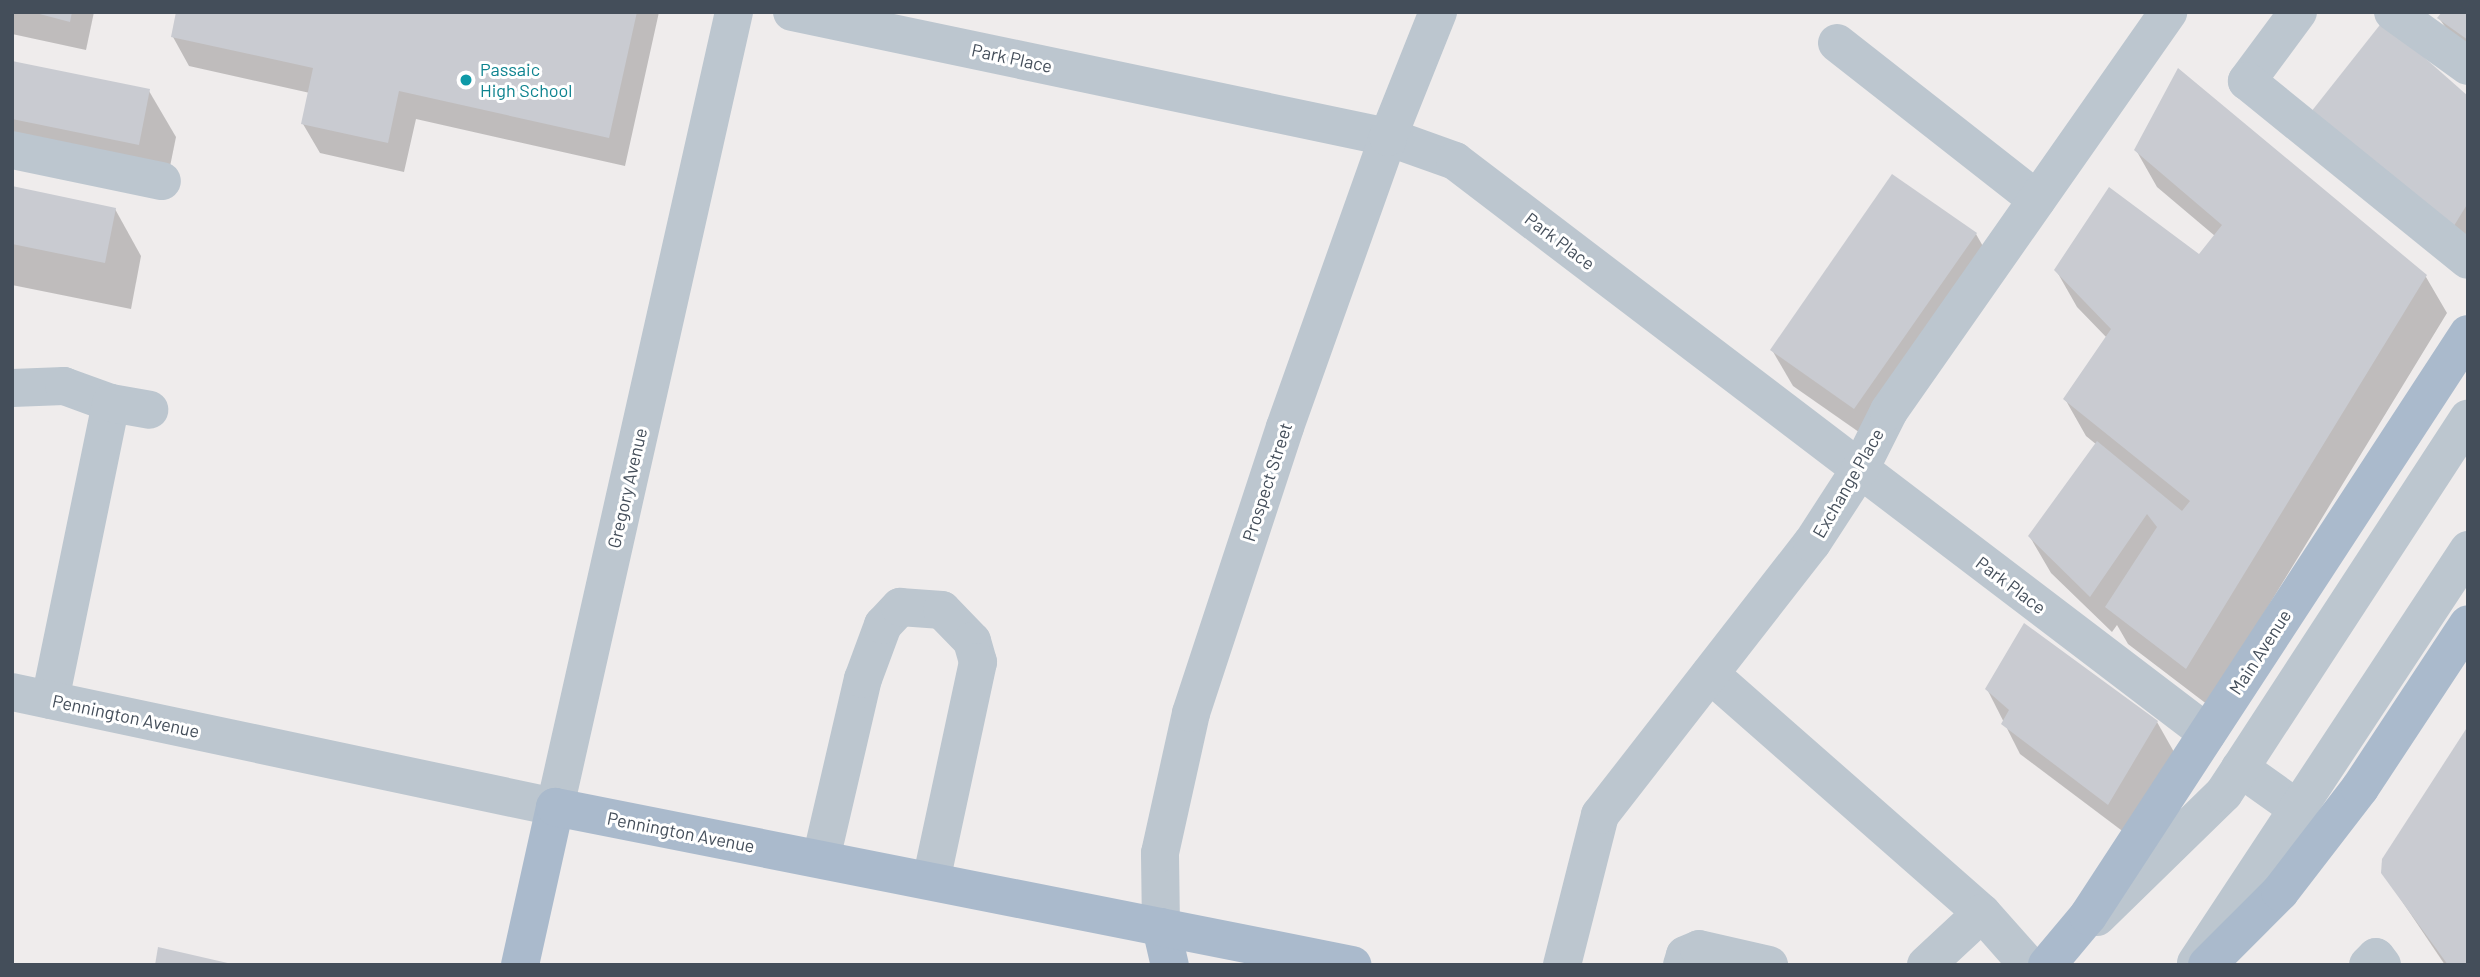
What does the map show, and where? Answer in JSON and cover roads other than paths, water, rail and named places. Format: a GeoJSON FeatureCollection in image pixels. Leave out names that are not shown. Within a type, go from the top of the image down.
{"type":"FeatureCollection","features":[{"type":"Feature","properties":{"kind":"main road","name":"Main Avenue"},"geometry":{"type":"LineString","coordinates":[[2048,965],[2088,916],[2468,334]]}},
{"type":"Feature","properties":{"kind":"main road"},"geometry":{"type":"LineString","coordinates":[[2207,965],[2280,892],[2353,797],[2468,624]]}},
{"type":"Feature","properties":{"kind":"main road","name":"Pennington Avenue"},"geometry":{"type":"LineString","coordinates":[[555,807],[1352,965]]}},
{"type":"Feature","properties":{"kind":"main road","name":"Gregory Avenue"},"geometry":{"type":"LineString","coordinates":[[520,965],[555,807]]}},
{"type":"Feature","properties":{"kind":"main road","name":"Prospect Street"},"geometry":{"type":"LineString","coordinates":[[1161,927],[1170,965]]}},
{"type":"Feature","properties":{"kind":"street","name":"Gregory Avenue"},"geometry":{"type":"LineString","coordinates":[[555,807],[734,12]]}},
{"type":"Feature","properties":{"kind":"street","name":"Park Place"},"geometry":{"type":"LineString","coordinates":[[792,12],[1388,137],[1455,161],[2207,733]]}},
{"type":"Feature","properties":{"kind":"street","name":"Prospect Street"},"geometry":{"type":"LineString","coordinates":[[1161,927],[1160,853],[1191,713],[1285,427],[1388,137],[1438,12]]}},
{"type":"Feature","properties":{"kind":"street","name":"Exchange Place"},"geometry":{"type":"LineString","coordinates":[[1562,965],[1600,815],[1812,543],[1860,469],[1889,411],[2168,12]]}},
{"type":"Feature","properties":{"kind":"street"},"geometry":{"type":"LineString","coordinates":[[2298,12],[2248,81],[2468,260]]}},
{"type":"Feature","properties":{"kind":"street"},"geometry":{"type":"LineString","coordinates":[[2393,12],[2468,66]]}},
{"type":"Feature","properties":{"kind":"street"},"geometry":{"type":"LineString","coordinates":[[1837,43],[2037,200]]}},
{"type":"Feature","properties":{"kind":"street"},"geometry":{"type":"LineString","coordinates":[[12,150],[162,181]]}},
{"type":"Feature","properties":{"kind":"street"},"geometry":{"type":"LineString","coordinates":[[12,388],[64,386],[111,403],[149,410]]}},
{"type":"Feature","properties":{"kind":"street"},"geometry":{"type":"LineString","coordinates":[[50,700],[111,403]]}},
{"type":"Feature","properties":{"kind":"street"},"geometry":{"type":"LineString","coordinates":[[2048,965],[2224,793],[2468,418]]}},
{"type":"Feature","properties":{"kind":"street"},"geometry":{"type":"LineString","coordinates":[[2195,965],[2468,550]]}},
{"type":"Feature","properties":{"kind":"street"},"geometry":{"type":"LineString","coordinates":[[821,859],[863,680],[883,625],[900,607],[942,610],[972,641],[978,662],[930,881]]}},
{"type":"Feature","properties":{"kind":"street"},"geometry":{"type":"LineString","coordinates":[[1710,674],[1982,913],[2028,965]]}},
{"type":"Feature","properties":{"kind":"street","name":"Pennington Avenue"},"geometry":{"type":"LineString","coordinates":[[12,692],[555,807]]}},
{"type":"Feature","properties":{"kind":"street"},"geometry":{"type":"LineString","coordinates":[[2240,768],[2299,810]]}},
{"type":"Feature","properties":{"kind":"street"},"geometry":{"type":"LineString","coordinates":[[1926,965],[1982,913]]}},
{"type":"Feature","properties":{"kind":"street"},"geometry":{"type":"LineString","coordinates":[[1682,965],[1685,955],[1699,949],[1769,965]]}},
{"type":"Feature","properties":{"kind":"street"},"geometry":{"type":"LineString","coordinates":[[2368,965],[2376,957],[2382,965]]}},
{"type":"Feature","properties":{"kind":"place","name":"Passaic High School"},"geometry":{"type":"Point","coordinates":[466,80]}}]}
